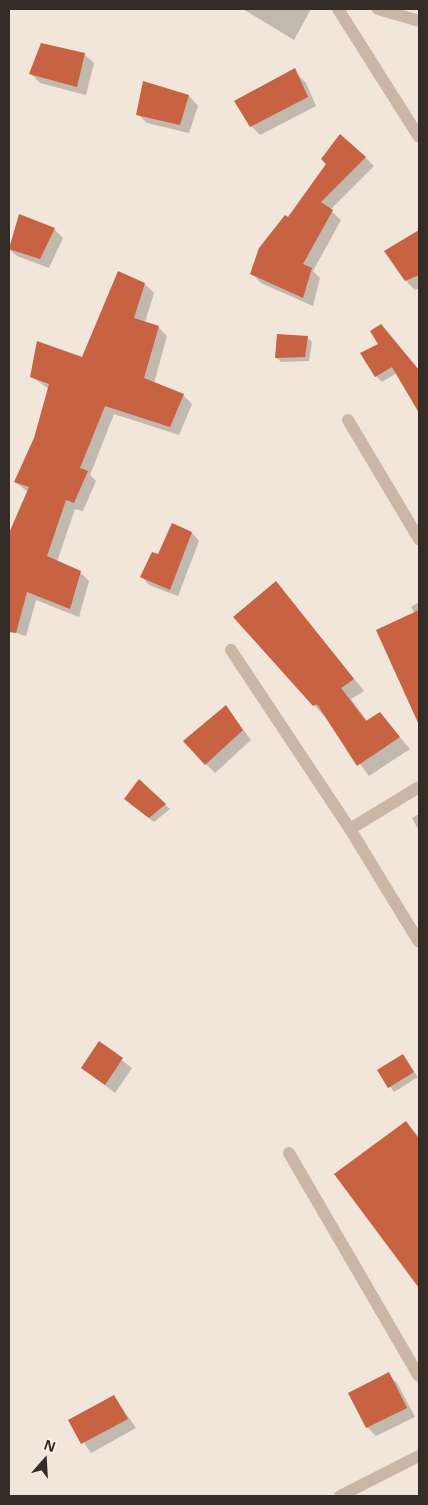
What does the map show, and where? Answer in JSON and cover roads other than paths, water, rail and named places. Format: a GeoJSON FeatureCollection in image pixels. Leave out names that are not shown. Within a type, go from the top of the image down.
{"type":"FeatureCollection","features":[{"type":"Feature","properties":{"kind":"street"},"geometry":{"type":"LineString","coordinates":[[338,9],[419,137]]}},
{"type":"Feature","properties":{"kind":"street"},"geometry":{"type":"LineString","coordinates":[[378,9],[419,21]]}},
{"type":"Feature","properties":{"kind":"street"},"geometry":{"type":"LineString","coordinates":[[348,420],[419,539]]}},
{"type":"Feature","properties":{"kind":"street"},"geometry":{"type":"LineString","coordinates":[[232,650],[350,830],[419,942]]}},
{"type":"Feature","properties":{"kind":"street"},"geometry":{"type":"LineString","coordinates":[[350,830],[419,787]]}},
{"type":"Feature","properties":{"kind":"street"},"geometry":{"type":"LineString","coordinates":[[288,1153],[419,1376]]}},
{"type":"Feature","properties":{"kind":"street"},"geometry":{"type":"LineString","coordinates":[[340,1496],[419,1456]]}}]}
